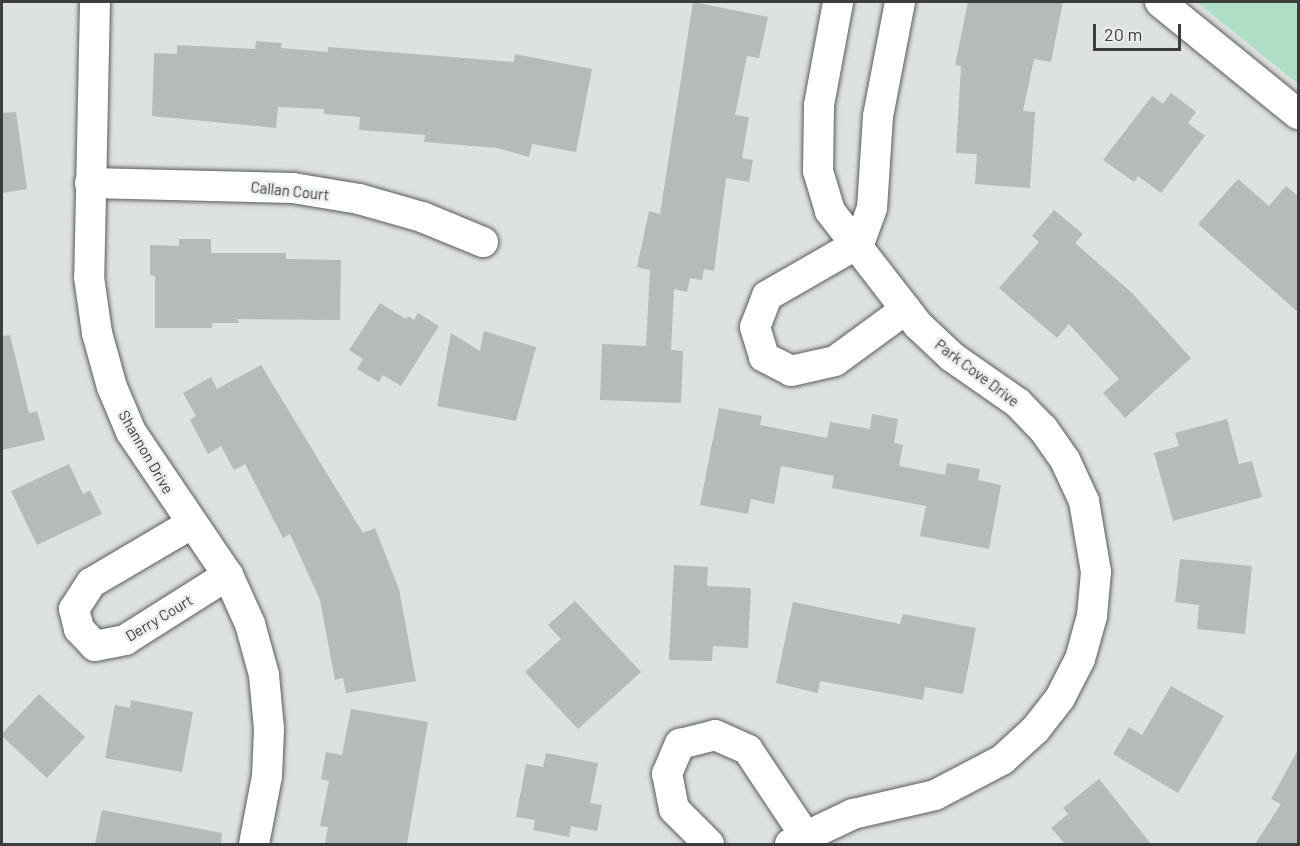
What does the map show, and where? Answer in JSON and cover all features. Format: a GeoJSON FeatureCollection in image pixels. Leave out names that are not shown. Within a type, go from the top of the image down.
{"type":"FeatureCollection","features":[{"type":"Feature","properties":{"kind":"street","name":"Shannon Drive"},"geometry":{"type":"LineString","coordinates":[[95,2],[89,277],[97,333],[112,387],[156,475],[228,575],[261,665],[269,729],[267,776],[254,844]]}},
{"type":"Feature","properties":{"kind":"street","name":"Park Cove Drive"},"geometry":{"type":"LineString","coordinates":[[709,844],[674,809],[667,774],[680,744],[715,735],[748,750],[798,841],[853,814],[935,795],[1002,760],[1035,730],[1060,698],[1080,659],[1092,616],[1096,572],[1092,536],[1065,460],[1018,403],[952,357],[906,309],[859,243],[830,211],[818,171],[819,105],[838,2]]}},
{"type":"Feature","properties":{"kind":"street"},"geometry":{"type":"LineString","coordinates":[[900,2],[878,116],[872,208],[859,243],[767,296],[755,327],[764,357],[791,371],[835,361],[906,309]]}},
{"type":"Feature","properties":{"kind":"street"},"geometry":{"type":"LineString","coordinates":[[1160,2],[1299,114]]}},
{"type":"Feature","properties":{"kind":"street","name":"Callan Court"},"geometry":{"type":"LineString","coordinates":[[90,183],[293,188],[359,199],[422,217],[483,242]]}},
{"type":"Feature","properties":{"kind":"street","name":"Derry Court"},"geometry":{"type":"LineString","coordinates":[[191,524],[91,583],[74,609],[79,629],[95,646],[125,640],[228,575]]}},
{"type":"Feature","properties":{"kind":"green space"},"geometry":{"type":"Polygon","coordinates":[[[1197,2],[1298,2],[1298,84],[1197,2]]]}},
{"type":"Feature","properties":{"kind":"building"},"geometry":{"type":"Polygon","coordinates":[[[693,2],[768,17],[759,58],[747,56],[735,115],[749,117],[742,158],[753,160],[749,182],[726,178],[714,271],[704,269],[702,280],[690,278],[687,292],[674,289],[671,350],[683,351],[681,403],[600,400],[602,344],[646,346],[650,270],[637,267],[649,211],[660,214],[693,2]]]}},
{"type":"Feature","properties":{"kind":"building"},"geometry":{"type":"Polygon","coordinates":[[[968,2],[1063,2],[1051,62],[1034,59],[1023,111],[1035,112],[1030,188],[975,184],[977,154],[956,153],[961,66],[955,65],[968,2]]]}},
{"type":"Feature","properties":{"kind":"building"},"geometry":{"type":"Polygon","coordinates":[[[256,41],[282,43],[281,48],[328,52],[328,47],[514,62],[515,54],[592,69],[576,152],[532,144],[529,157],[497,148],[424,142],[425,135],[359,130],[360,117],[324,114],[324,109],[278,107],[276,128],[152,116],[154,53],[177,54],[177,45],[255,49],[256,41]]]}},
{"type":"Feature","properties":{"kind":"building"},"geometry":{"type":"Polygon","coordinates":[[[1171,93],[1196,112],[1188,123],[1205,136],[1161,193],[1138,176],[1134,182],[1103,160],[1152,96],[1163,104],[1171,93]]]}},
{"type":"Feature","properties":{"kind":"building"},"geometry":{"type":"Polygon","coordinates":[[[16,112],[27,189],[2,193],[2,113],[16,112]]]}},
{"type":"Feature","properties":{"kind":"building"},"geometry":{"type":"Polygon","coordinates":[[[1238,179],[1269,206],[1286,186],[1299,197],[1299,313],[1198,224],[1238,179]]]}},
{"type":"Feature","properties":{"kind":"building"},"geometry":{"type":"Polygon","coordinates":[[[1054,210],[1083,234],[1075,243],[1132,293],[1191,358],[1125,418],[1103,393],[1119,379],[1069,324],[1057,338],[999,288],[1039,242],[1032,236],[1054,210]]]}},
{"type":"Feature","properties":{"kind":"building"},"geometry":{"type":"Polygon","coordinates":[[[179,239],[211,239],[211,253],[286,253],[286,259],[341,260],[340,320],[237,319],[239,323],[212,323],[212,328],[155,328],[155,276],[150,275],[150,245],[179,246],[179,239]]]}},
{"type":"Feature","properties":{"kind":"building"},"geometry":{"type":"Polygon","coordinates":[[[380,303],[406,319],[408,316],[414,320],[418,313],[439,326],[401,386],[383,375],[379,382],[357,369],[363,359],[349,350],[380,303]]]}},
{"type":"Feature","properties":{"kind":"building"},"geometry":{"type":"Polygon","coordinates":[[[484,331],[536,347],[516,421],[437,406],[451,333],[480,351],[484,331]]]}},
{"type":"Feature","properties":{"kind":"building"},"geometry":{"type":"Polygon","coordinates":[[[10,335],[29,413],[37,411],[45,440],[2,450],[2,336],[10,335]]]}},
{"type":"Feature","properties":{"kind":"building"},"geometry":{"type":"Polygon","coordinates":[[[261,365],[363,533],[375,528],[399,589],[416,681],[346,693],[343,678],[335,680],[320,600],[290,534],[283,538],[245,464],[234,470],[221,446],[208,454],[190,420],[196,416],[183,393],[211,377],[217,389],[261,365]]]}},
{"type":"Feature","properties":{"kind":"building"},"geometry":{"type":"Polygon","coordinates":[[[719,408],[762,416],[760,425],[827,438],[830,422],[870,429],[872,414],[898,419],[894,443],[903,445],[899,466],[945,475],[947,463],[980,469],[978,480],[1001,485],[989,549],[920,536],[926,506],[832,488],[834,476],[781,466],[774,504],[751,499],[748,514],[700,505],[719,408]]]}},
{"type":"Feature","properties":{"kind":"building"},"geometry":{"type":"Polygon","coordinates":[[[1227,419],[1239,464],[1252,461],[1262,497],[1173,521],[1154,453],[1179,446],[1175,433],[1227,419]]]}},
{"type":"Feature","properties":{"kind":"building"},"geometry":{"type":"Polygon","coordinates":[[[69,464],[83,494],[90,490],[102,514],[37,545],[11,491],[69,464]]]}},
{"type":"Feature","properties":{"kind":"building"},"geometry":{"type":"Polygon","coordinates":[[[1180,559],[1252,566],[1245,634],[1197,629],[1199,605],[1175,602],[1180,559]]]}},
{"type":"Feature","properties":{"kind":"building"},"geometry":{"type":"Polygon","coordinates":[[[674,565],[708,567],[707,586],[751,588],[748,648],[713,646],[712,661],[669,660],[674,565]]]}},
{"type":"Feature","properties":{"kind":"building"},"geometry":{"type":"Polygon","coordinates":[[[575,601],[641,672],[578,729],[525,672],[561,639],[548,625],[575,601]]]}},
{"type":"Feature","properties":{"kind":"building"},"geometry":{"type":"Polygon","coordinates":[[[793,602],[900,624],[903,614],[976,628],[963,694],[925,687],[923,700],[820,681],[818,693],[776,683],[793,602]]]}},
{"type":"Feature","properties":{"kind":"building"},"geometry":{"type":"Polygon","coordinates":[[[1171,686],[1224,716],[1178,793],[1113,754],[1129,727],[1142,735],[1171,686]]]}},
{"type":"Feature","properties":{"kind":"building"},"geometry":{"type":"Polygon","coordinates":[[[39,694],[85,737],[47,778],[2,736],[39,694]]]}},
{"type":"Feature","properties":{"kind":"building"},"geometry":{"type":"Polygon","coordinates":[[[131,700],[193,712],[182,772],[105,758],[115,705],[130,708],[131,700]]]}},
{"type":"Feature","properties":{"kind":"building"},"geometry":{"type":"Polygon","coordinates":[[[351,709],[428,722],[407,844],[325,844],[328,827],[320,826],[329,781],[321,779],[326,752],[342,755],[351,709]]]}},
{"type":"Feature","properties":{"kind":"building"},"geometry":{"type":"Polygon","coordinates":[[[1299,748],[1299,844],[1255,844],[1281,804],[1271,799],[1299,748]]]}},
{"type":"Feature","properties":{"kind":"building"},"geometry":{"type":"Polygon","coordinates":[[[546,753],[598,763],[590,803],[602,805],[597,831],[571,826],[569,837],[533,830],[535,820],[516,817],[526,764],[543,767],[546,753]]]}},
{"type":"Feature","properties":{"kind":"building"},"geometry":{"type":"Polygon","coordinates":[[[1099,779],[1151,844],[1065,844],[1051,828],[1068,814],[1063,808],[1099,779]]]}},
{"type":"Feature","properties":{"kind":"building"},"geometry":{"type":"Polygon","coordinates":[[[102,810],[222,833],[221,844],[95,844],[102,810]]]}}]}
